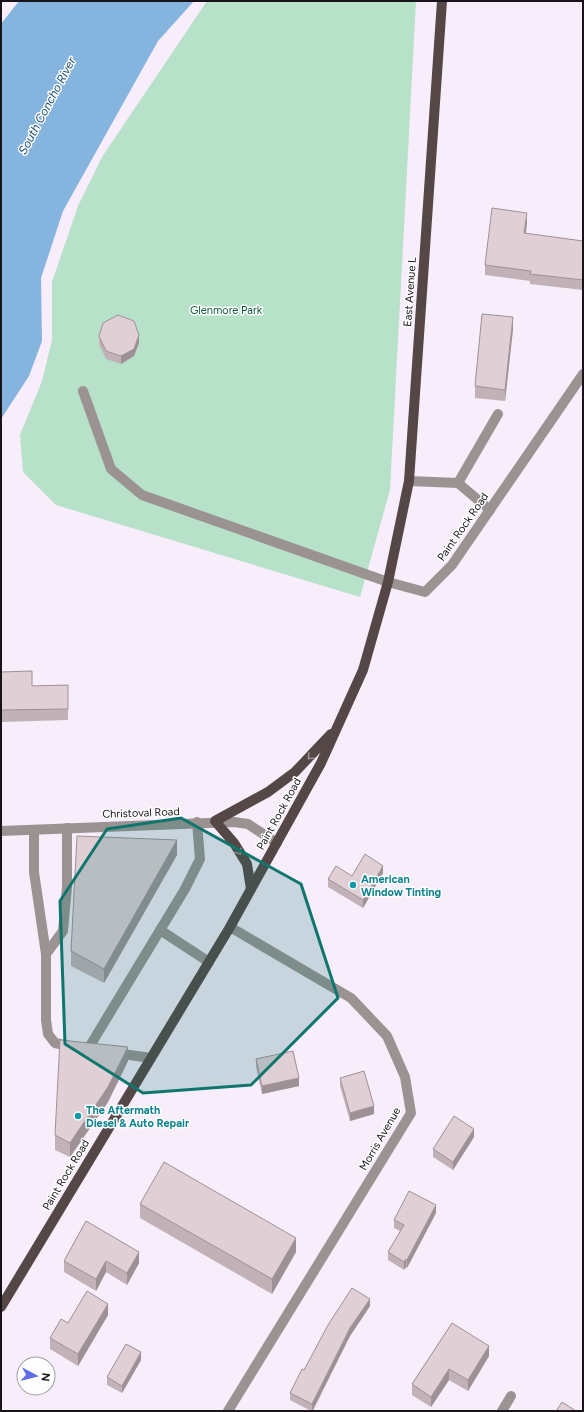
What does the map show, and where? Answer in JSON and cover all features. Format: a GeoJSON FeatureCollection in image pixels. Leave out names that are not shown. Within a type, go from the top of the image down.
{"type":"FeatureCollection","features":[{"type":"Feature","properties":{"kind":"main road","name":"East Avenue L"},"geometry":{"type":"LineString","coordinates":[[388,582],[409,481],[442,1]]}},
{"type":"Feature","properties":{"kind":"main road","name":"Paint Rock Road"},"geometry":{"type":"LineString","coordinates":[[1,1307],[209,962],[321,763],[363,670],[388,582]]}},
{"type":"Feature","properties":{"kind":"main road"},"geometry":{"type":"LineString","coordinates":[[251,889],[247,864],[215,822],[268,792],[295,772],[337,729]]}},
{"type":"Feature","properties":{"kind":"street","name":"Paint Rock Road"},"geometry":{"type":"LineString","coordinates":[[388,582],[426,592],[452,565],[583,374]]}},
{"type":"Feature","properties":{"kind":"street"},"geometry":{"type":"LineString","coordinates":[[83,391],[111,469],[142,495],[388,582]]}},
{"type":"Feature","properties":{"kind":"street"},"geometry":{"type":"LineString","coordinates":[[458,483],[498,414]]}},
{"type":"Feature","properties":{"kind":"street"},"geometry":{"type":"LineString","coordinates":[[409,481],[458,483],[490,510]]}},
{"type":"Feature","properties":{"kind":"street"},"geometry":{"type":"LineString","coordinates":[[96,1050],[200,859],[197,822]]}},
{"type":"Feature","properties":{"kind":"street","name":"Christoval Road"},"geometry":{"type":"LineString","coordinates":[[1,831],[215,822],[248,824],[277,843]]}},
{"type":"Feature","properties":{"kind":"street"},"geometry":{"type":"LineString","coordinates":[[46,954],[63,931],[67,887],[67,828]]}},
{"type":"Feature","properties":{"kind":"street"},"geometry":{"type":"LineString","coordinates":[[34,830],[34,872],[46,954],[46,1020],[48,1034],[55,1043],[151,1058]]}},
{"type":"Feature","properties":{"kind":"street","name":"Morris Avenue"},"geometry":{"type":"LineString","coordinates":[[228,1411],[411,1113],[405,1077],[387,1036],[351,998],[230,926]]}},
{"type":"Feature","properties":{"kind":"street"},"geometry":{"type":"LineString","coordinates":[[160,930],[209,962]]}},
{"type":"Feature","properties":{"kind":"street"},"geometry":{"type":"LineString","coordinates":[[502,1411],[511,1396]]}},
{"type":"Feature","properties":{"kind":"highlighted area"},"geometry":{"type":"Polygon","coordinates":[[[181,818],[301,884],[338,998],[251,1085],[143,1093],[65,1044],[60,901],[107,829],[181,818]]]}},
{"type":"Feature","properties":{"kind":"green space","name":"Glenmore Park"},"geometry":{"type":"Polygon","coordinates":[[[207,1],[416,1],[390,490],[360,597],[56,505],[23,472],[20,435],[42,381],[52,340],[52,282],[78,206],[102,157],[207,1]]]}},
{"type":"Feature","properties":{"kind":"water","name":"South Concho River"},"geometry":{"type":"Polygon","coordinates":[[[19,1],[194,1],[158,41],[63,211],[41,278],[42,341],[29,376],[1,419],[1,24],[19,1]]]}},
{"type":"Feature","properties":{"kind":"building"},"geometry":{"type":"Polygon","coordinates":[[[492,208],[527,213],[524,233],[583,241],[583,280],[530,274],[531,271],[485,265],[492,208]]]}},
{"type":"Feature","properties":{"kind":"building"},"geometry":{"type":"Polygon","coordinates":[[[482,314],[513,317],[505,390],[475,386],[482,314]]]}},
{"type":"Feature","properties":{"kind":"building"},"geometry":{"type":"Polygon","coordinates":[[[118,315],[134,321],[139,335],[134,349],[121,356],[106,351],[99,336],[103,323],[118,315]]]}},
{"type":"Feature","properties":{"kind":"building"},"geometry":{"type":"Polygon","coordinates":[[[32,671],[32,686],[68,685],[68,709],[1,710],[1,672],[32,671]]]}},
{"type":"Feature","properties":{"kind":"building"},"geometry":{"type":"Polygon","coordinates":[[[77,836],[177,840],[104,969],[71,951],[77,836]]]}},
{"type":"Feature","properties":{"kind":"building","name":"American Window Tinting"},"geometry":{"type":"Polygon","coordinates":[[[365,854],[383,866],[363,900],[328,879],[336,866],[352,876],[365,854]]]}},
{"type":"Feature","properties":{"kind":"building","name":"The Aftermath Diesel & Auto Repair"},"geometry":{"type":"Polygon","coordinates":[[[60,1040],[128,1047],[108,1087],[70,1143],[55,1135],[60,1040]]]}},
{"type":"Feature","properties":{"kind":"building"},"geometry":{"type":"Polygon","coordinates":[[[293,1051],[299,1078],[262,1086],[256,1059],[293,1051]]]}},
{"type":"Feature","properties":{"kind":"building"},"geometry":{"type":"Polygon","coordinates":[[[364,1071],[374,1106],[350,1113],[340,1078],[364,1071]]]}},
{"type":"Feature","properties":{"kind":"building"},"geometry":{"type":"Polygon","coordinates":[[[454,1116],[474,1129],[453,1162],[433,1149],[454,1116]]]}},
{"type":"Feature","properties":{"kind":"building"},"geometry":{"type":"Polygon","coordinates":[[[164,1162],[296,1238],[272,1279],[140,1204],[164,1162]]]}},
{"type":"Feature","properties":{"kind":"building"},"geometry":{"type":"Polygon","coordinates":[[[409,1191],[436,1205],[407,1260],[406,1259],[404,1262],[388,1252],[404,1225],[394,1220],[409,1191]]]}},
{"type":"Feature","properties":{"kind":"building"},"geometry":{"type":"Polygon","coordinates":[[[86,1221],[139,1252],[127,1273],[106,1261],[96,1279],[64,1261],[86,1221]]]}},
{"type":"Feature","properties":{"kind":"building"},"geometry":{"type":"Polygon","coordinates":[[[352,1288],[370,1299],[350,1328],[312,1404],[290,1393],[302,1369],[304,1370],[328,1325],[352,1288]]]}},
{"type":"Feature","properties":{"kind":"building"},"geometry":{"type":"Polygon","coordinates":[[[87,1291],[108,1304],[78,1354],[50,1338],[61,1319],[68,1323],[87,1291]]]}},
{"type":"Feature","properties":{"kind":"building"},"geometry":{"type":"Polygon","coordinates":[[[452,1323],[489,1346],[468,1380],[449,1369],[431,1397],[412,1384],[452,1323]]]}},
{"type":"Feature","properties":{"kind":"building"},"geometry":{"type":"Polygon","coordinates":[[[126,1344],[141,1352],[122,1386],[107,1377],[126,1344]]]}},
{"type":"Feature","properties":{"kind":"building"},"geometry":{"type":"Polygon","coordinates":[[[562,1402],[576,1411],[556,1411],[562,1402]]]}},
{"type":"Feature","properties":{"kind":"place","name":"American Window Tinting"},"geometry":{"type":"Point","coordinates":[353,885]}},
{"type":"Feature","properties":{"kind":"place","name":"The Aftermath Diesel & Auto Repair"},"geometry":{"type":"Point","coordinates":[78,1116]}}]}
